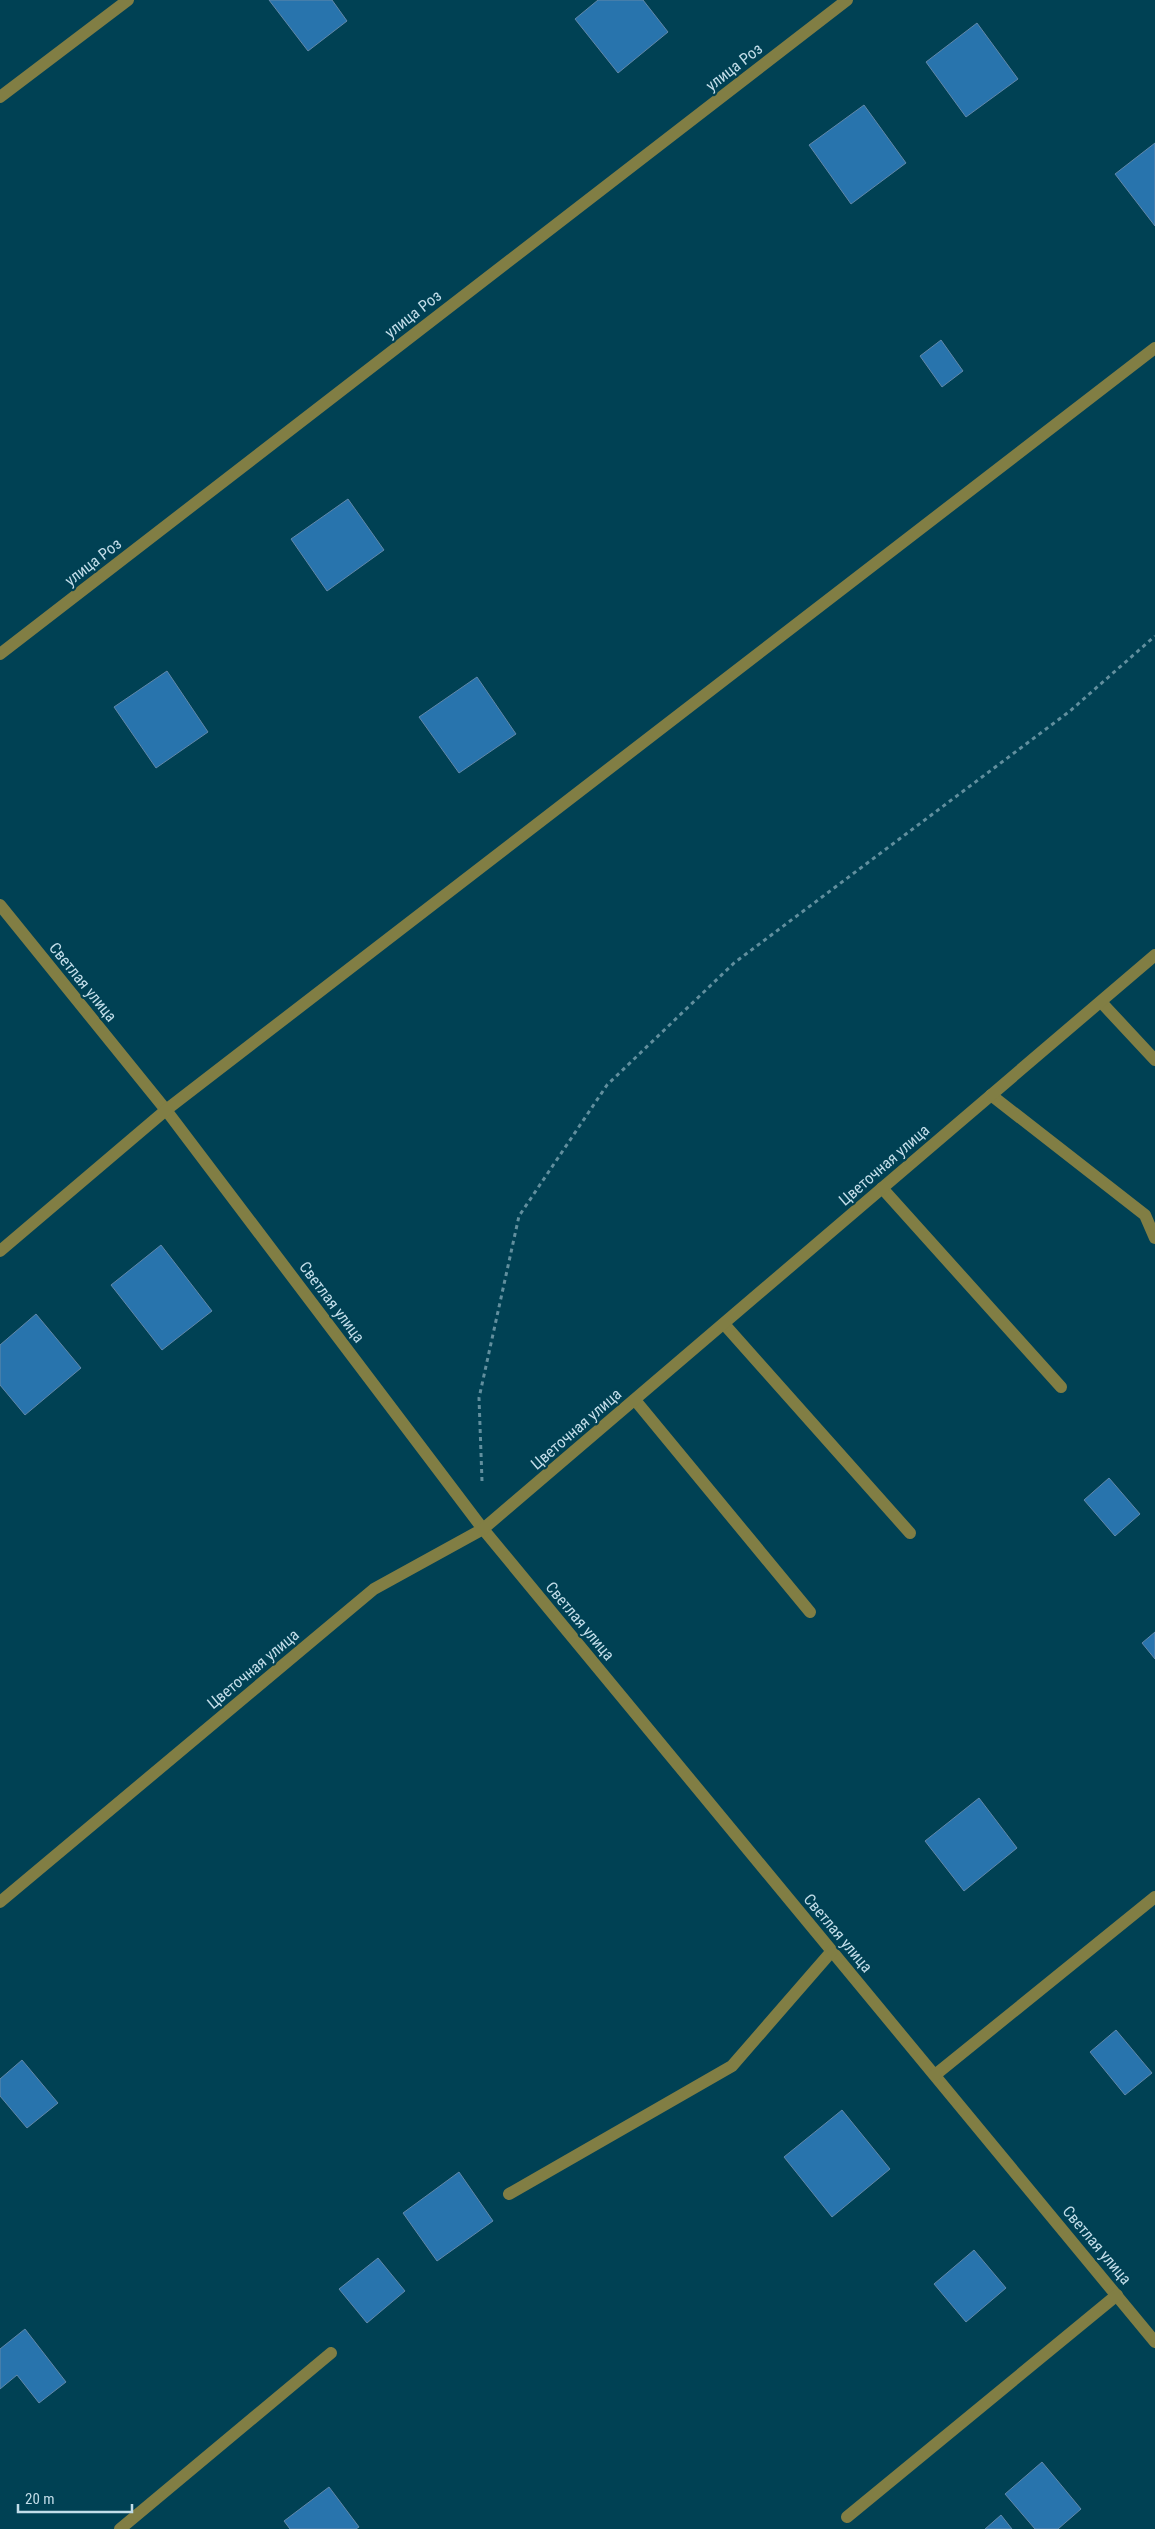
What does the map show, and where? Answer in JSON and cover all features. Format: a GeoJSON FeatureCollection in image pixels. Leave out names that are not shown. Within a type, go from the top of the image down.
{"type":"FeatureCollection","features":[{"type":"Feature","properties":{"kind":"street"},"geometry":{"type":"LineString","coordinates":[[0,97],[128,0]]}},
{"type":"Feature","properties":{"kind":"street","name":"улица Роз"},"geometry":{"type":"LineString","coordinates":[[0,654],[847,0]]}},
{"type":"Feature","properties":{"kind":"street"},"geometry":{"type":"LineString","coordinates":[[0,1251],[166,1110],[1155,348]]}},
{"type":"Feature","properties":{"kind":"street","name":"Светлая улица"},"geometry":{"type":"LineString","coordinates":[[0,906],[166,1110],[484,1529],[1155,2342]]}},
{"type":"Feature","properties":{"kind":"street","name":"Цветочная улица"},"geometry":{"type":"LineString","coordinates":[[0,1902],[374,1589],[484,1529],[1155,955]]}},
{"type":"Feature","properties":{"kind":"street"},"geometry":{"type":"LineString","coordinates":[[1101,1002],[1155,1060]]}},
{"type":"Feature","properties":{"kind":"street"},"geometry":{"type":"LineString","coordinates":[[991,1094],[1145,1215],[1155,1238]]}},
{"type":"Feature","properties":{"kind":"street"},"geometry":{"type":"LineString","coordinates":[[882,1188],[1061,1387]]}},
{"type":"Feature","properties":{"kind":"street"},"geometry":{"type":"LineString","coordinates":[[724,1324],[910,1533]]}},
{"type":"Feature","properties":{"kind":"street"},"geometry":{"type":"LineString","coordinates":[[635,1400],[810,1612]]}},
{"type":"Feature","properties":{"kind":"street"},"geometry":{"type":"LineString","coordinates":[[935,2075],[1155,1897]]}},
{"type":"Feature","properties":{"kind":"street"},"geometry":{"type":"LineString","coordinates":[[509,2194],[732,2066],[832,1951]]}},
{"type":"Feature","properties":{"kind":"street"},"geometry":{"type":"LineString","coordinates":[[847,2517],[1117,2296]]}},
{"type":"Feature","properties":{"kind":"street"},"geometry":{"type":"LineString","coordinates":[[120,2529],[331,2353]]}},
{"type":"Feature","properties":{"kind":"path"},"geometry":{"type":"LineString","coordinates":[[482,1482],[479,1398],[519,1216],[607,1085],[734,963],[1070,712],[1155,636]]}},
{"type":"Feature","properties":{"kind":"building"},"geometry":{"type":"Polygon","coordinates":[[[269,0],[332,0],[347,21],[308,51],[269,0]]]}},
{"type":"Feature","properties":{"kind":"building"},"geometry":{"type":"Polygon","coordinates":[[[598,0],[643,0],[668,32],[618,73],[575,19],[598,0]]]}},
{"type":"Feature","properties":{"kind":"building"},"geometry":{"type":"Polygon","coordinates":[[[977,23],[1018,79],[966,117],[926,62],[977,23]]]}},
{"type":"Feature","properties":{"kind":"building"},"geometry":{"type":"Polygon","coordinates":[[[864,105],[906,163],[851,204],[809,145],[864,105]]]}},
{"type":"Feature","properties":{"kind":"building"},"geometry":{"type":"Polygon","coordinates":[[[1155,143],[1155,226],[1115,174],[1155,143]]]}},
{"type":"Feature","properties":{"kind":"building"},"geometry":{"type":"Polygon","coordinates":[[[941,340],[963,371],[942,387],[920,356],[941,340]]]}},
{"type":"Feature","properties":{"kind":"building"},"geometry":{"type":"Polygon","coordinates":[[[348,499],[384,550],[327,591],[291,539],[348,499]]]}},
{"type":"Feature","properties":{"kind":"building"},"geometry":{"type":"Polygon","coordinates":[[[167,671],[208,732],[156,768],[114,707],[167,671]]]}},
{"type":"Feature","properties":{"kind":"building"},"geometry":{"type":"Polygon","coordinates":[[[477,677],[516,734],[459,773],[419,717],[477,677]]]}},
{"type":"Feature","properties":{"kind":"building"},"geometry":{"type":"Polygon","coordinates":[[[161,1245],[212,1311],[162,1350],[111,1285],[161,1245]]]}},
{"type":"Feature","properties":{"kind":"building"},"geometry":{"type":"Polygon","coordinates":[[[36,1314],[81,1368],[25,1415],[0,1385],[0,1345],[36,1314]]]}},
{"type":"Feature","properties":{"kind":"building"},"geometry":{"type":"Polygon","coordinates":[[[1109,1478],[1140,1514],[1115,1536],[1084,1500],[1109,1478]]]}},
{"type":"Feature","properties":{"kind":"building"},"geometry":{"type":"Polygon","coordinates":[[[1155,1632],[1155,1659],[1142,1643],[1155,1632]]]}},
{"type":"Feature","properties":{"kind":"building"},"geometry":{"type":"Polygon","coordinates":[[[979,1798],[1017,1848],[964,1891],[925,1841],[979,1798]]]}},
{"type":"Feature","properties":{"kind":"building"},"geometry":{"type":"Polygon","coordinates":[[[1116,2030],[1152,2073],[1125,2095],[1090,2052],[1116,2030]]]}},
{"type":"Feature","properties":{"kind":"building"},"geometry":{"type":"Polygon","coordinates":[[[22,2060],[58,2103],[27,2128],[0,2096],[0,2079],[22,2060]]]}},
{"type":"Feature","properties":{"kind":"building"},"geometry":{"type":"Polygon","coordinates":[[[842,2110],[890,2169],[832,2217],[784,2157],[842,2110]]]}},
{"type":"Feature","properties":{"kind":"building"},"geometry":{"type":"Polygon","coordinates":[[[459,2172],[493,2221],[437,2261],[403,2213],[459,2172]]]}},
{"type":"Feature","properties":{"kind":"building"},"geometry":{"type":"Polygon","coordinates":[[[974,2250],[1006,2288],[966,2322],[934,2284],[974,2250]]]}},
{"type":"Feature","properties":{"kind":"building"},"geometry":{"type":"Polygon","coordinates":[[[378,2258],[405,2291],[367,2323],[339,2289],[378,2258]]]}},
{"type":"Feature","properties":{"kind":"building"},"geometry":{"type":"Polygon","coordinates":[[[25,2329],[66,2382],[39,2403],[17,2375],[0,2389],[0,2349],[25,2329]]]}},
{"type":"Feature","properties":{"kind":"building"},"geometry":{"type":"Polygon","coordinates":[[[1042,2462],[1081,2509],[1058,2529],[1035,2529],[1005,2494],[1042,2462]]]}},
{"type":"Feature","properties":{"kind":"building"},"geometry":{"type":"Polygon","coordinates":[[[329,2487],[359,2527],[356,2529],[290,2529],[284,2521],[329,2487]]]}},
{"type":"Feature","properties":{"kind":"building"},"geometry":{"type":"Polygon","coordinates":[[[1001,2515],[1012,2529],[985,2529],[1001,2515]]]}}]}
